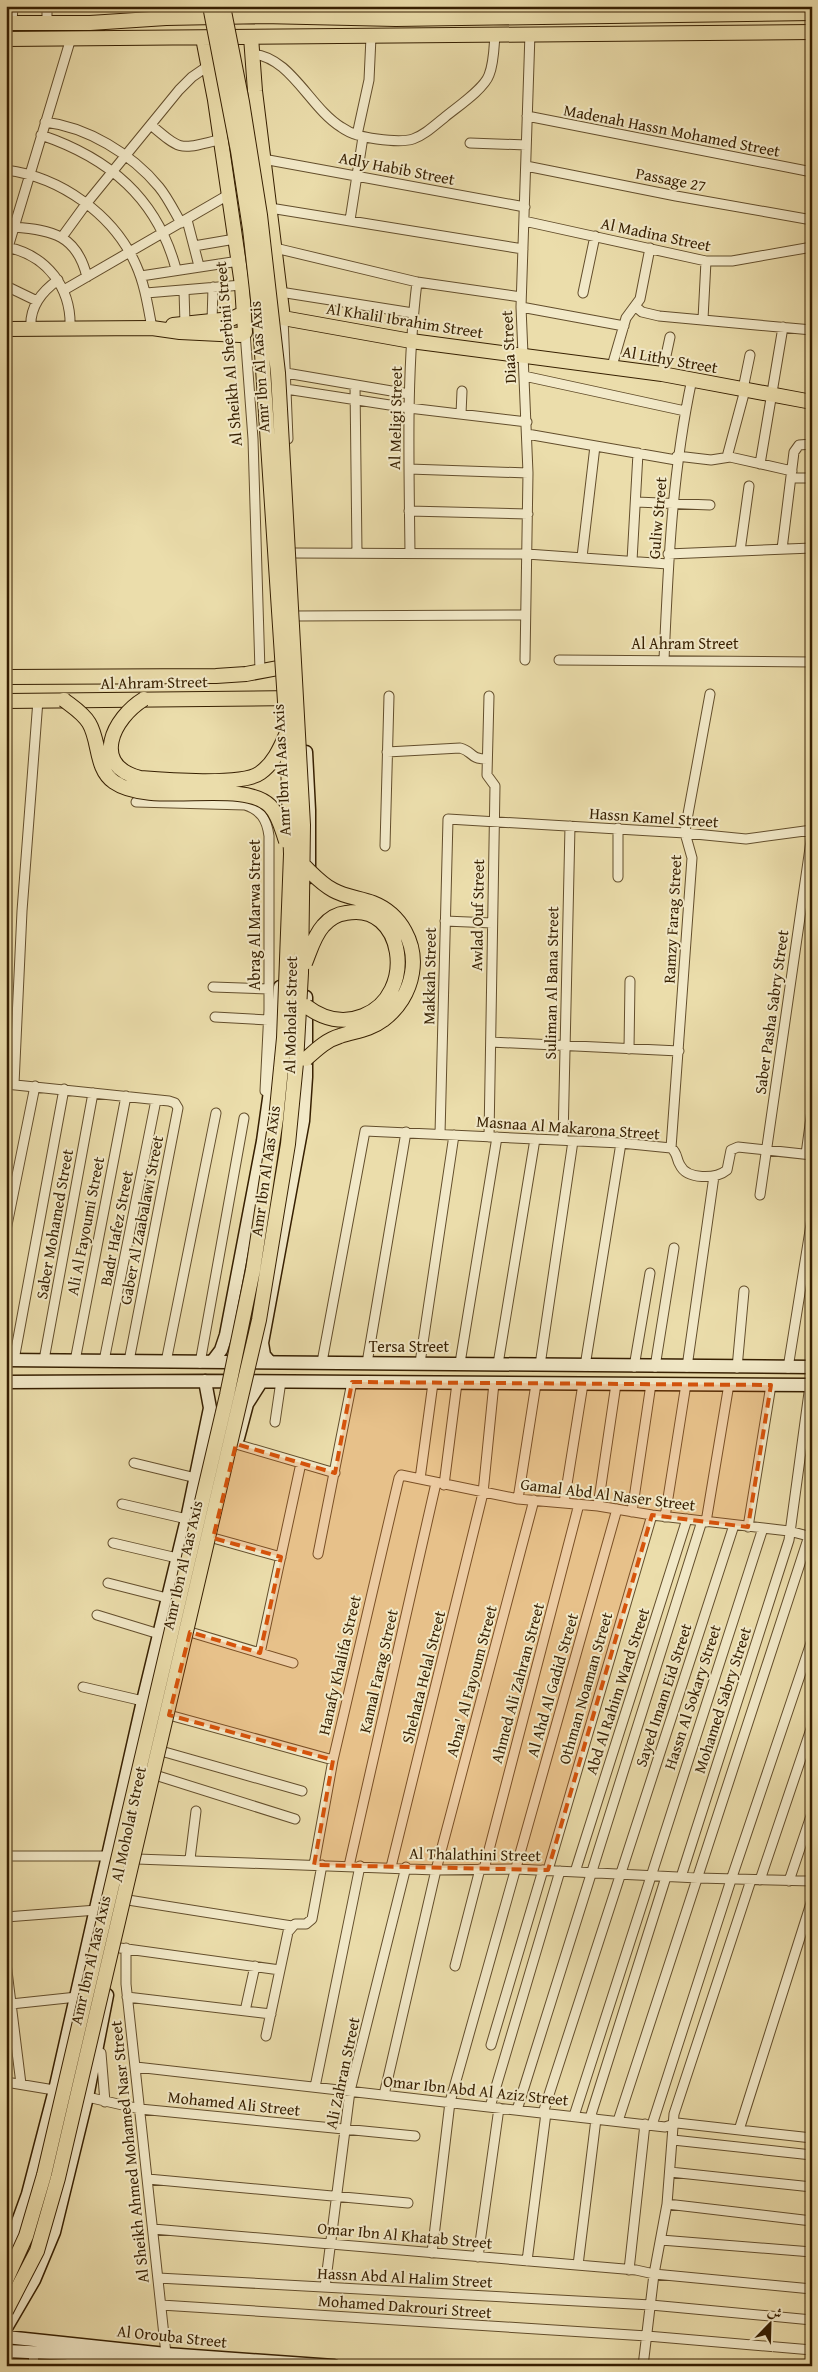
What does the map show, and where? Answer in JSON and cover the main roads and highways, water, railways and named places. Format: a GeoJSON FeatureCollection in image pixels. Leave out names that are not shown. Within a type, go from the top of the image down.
{"type":"FeatureCollection","features":[{"type":"Feature","properties":{"kind":"main road","name":"Amr Ibn Al Aas Axis"},"geometry":{"type":"LineString","coordinates":[[6,2280],[26,2236],[44,2175],[244,1316],[268,1178],[284,1038],[291,854],[287,732],[260,308],[238,151],[210,6]]}},
{"type":"Feature","properties":{"kind":"main road","name":"Amr Ibn Al Aas Axis"},"geometry":{"type":"LineString","coordinates":[[6,2311],[37,2251],[58,2178],[259,1320],[288,1144],[296,1063],[301,973],[302,825],[276,343],[260,215],[242,102],[223,6]]}},
{"type":"Feature","properties":{"kind":"main road"},"geometry":{"type":"LineString","coordinates":[[9,23],[90,23],[168,12],[262,16],[396,12],[812,13]]}},
{"type":"Feature","properties":{"kind":"main road"},"geometry":{"type":"LineString","coordinates":[[69,23],[74,30],[71,38]]}},
{"type":"Feature","properties":{"kind":"main road"},"geometry":{"type":"LineString","coordinates":[[90,23],[86,31],[91,38]]}},
{"type":"Feature","properties":{"kind":"main road"},"geometry":{"type":"LineString","coordinates":[[6,39],[812,32]]}},
{"type":"Feature","properties":{"kind":"main road"},"geometry":{"type":"LineString","coordinates":[[251,37],[255,91]]}},
{"type":"Feature","properties":{"kind":"main road","name":"Al Sheikh Al Sherbini Street"},"geometry":{"type":"LineString","coordinates":[[156,328],[190,333],[240,335],[245,332],[242,284],[215,100],[203,38]]}},
{"type":"Feature","properties":{"kind":"main road"},"geometry":{"type":"LineString","coordinates":[[215,100],[220,85],[235,79],[250,84],[255,91]]}},
{"type":"Feature","properties":{"kind":"main road","name":"Al Khalil Ibrahim Street"},"geometry":{"type":"LineString","coordinates":[[255,91],[283,318],[411,341],[522,355]]}},
{"type":"Feature","properties":{"kind":"main road"},"geometry":{"type":"LineString","coordinates":[[6,329],[156,328],[237,318],[244,313]]}},
{"type":"Feature","properties":{"kind":"main road","name":"Al Lithy Street"},"geometry":{"type":"LineString","coordinates":[[522,355],[662,374],[812,402]]}},
{"type":"Feature","properties":{"kind":"main road","name":"Al Ahram Street"},"geometry":{"type":"LineString","coordinates":[[6,676],[216,676],[299,664]]}},
{"type":"Feature","properties":{"kind":"main road","name":"Al Ahram Street"},"geometry":{"type":"LineString","coordinates":[[6,701],[302,698]]}},
{"type":"Feature","properties":{"kind":"main road"},"geometry":{"type":"LineString","coordinates":[[144,699],[131,707],[120,720],[111,743],[112,752],[119,767],[129,774],[140,778],[229,781],[254,777],[266,769],[273,760],[287,732]]}},
{"type":"Feature","properties":{"kind":"main road"},"geometry":{"type":"LineString","coordinates":[[64,700],[88,721],[94,732],[103,766],[113,781],[136,792],[237,794],[255,797],[264,801],[274,812],[291,854]]}},
{"type":"Feature","properties":{"kind":"main road"},"geometry":{"type":"LineString","coordinates":[[302,863],[331,889],[375,904],[395,917],[408,937],[413,964],[412,975],[404,996],[391,1014],[372,1026],[338,1036],[324,1043],[306,1059]]}},
{"type":"Feature","properties":{"kind":"main road"},"geometry":{"type":"LineString","coordinates":[[301,973],[322,927],[342,914],[358,912],[372,916],[385,926],[395,942],[399,963],[397,978],[388,998],[376,1009],[362,1017],[345,1020],[328,1018],[306,1006]]}}]}
